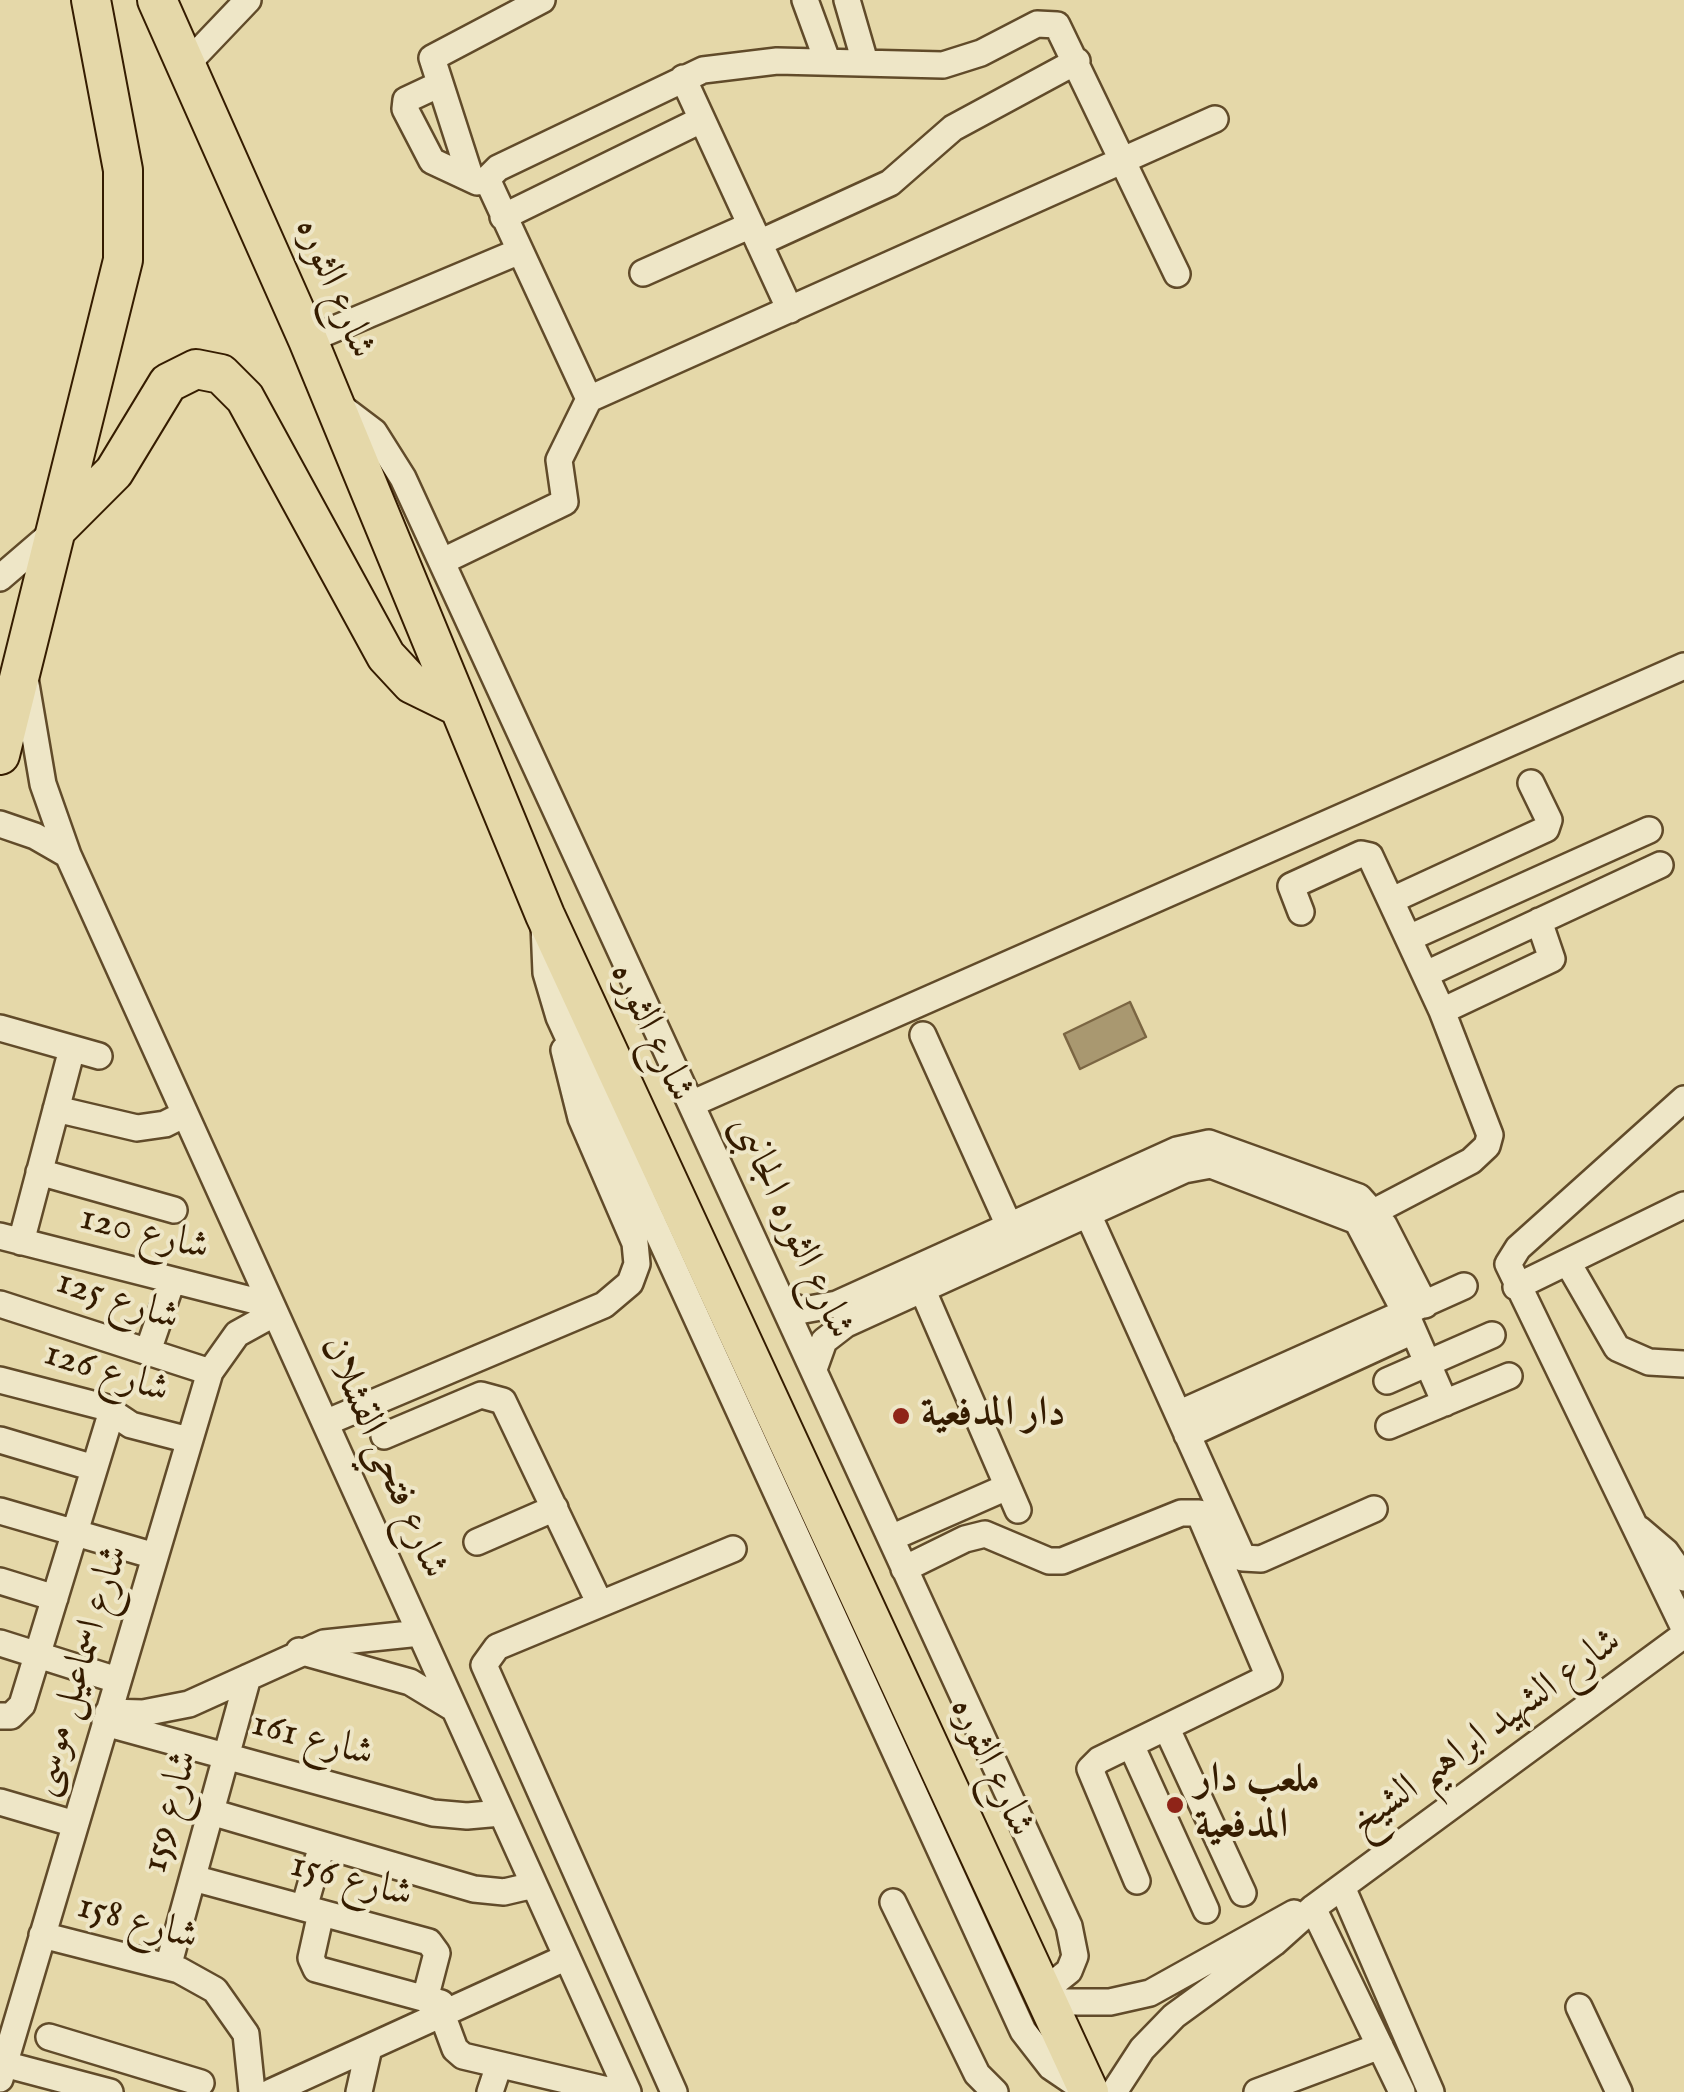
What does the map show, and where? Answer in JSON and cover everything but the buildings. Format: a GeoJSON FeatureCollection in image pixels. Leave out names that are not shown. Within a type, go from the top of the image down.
{"type":"FeatureCollection","features":[{"type":"Feature","properties":{"kind":"highway"},"geometry":{"type":"LineString","coordinates":[[0,755],[123,260],[123,170],[91,0]]}},
{"type":"Feature","properties":{"kind":"highway","name":"شارع الثوره"},"geometry":{"type":"LineString","coordinates":[[157,0],[308,340],[546,915],[1088,2092]]}},
{"type":"Feature","properties":{"kind":"highway"},"geometry":{"type":"LineString","coordinates":[[56,529],[114,472],[168,383],[196,368],[221,374],[245,398],[386,656],[412,684],[459,707]]}},
{"type":"Feature","properties":{"kind":"street"},"geometry":{"type":"LineString","coordinates":[[186,65],[248,0]]}},
{"type":"Feature","properties":{"kind":"street"},"geometry":{"type":"LineString","coordinates":[[542,0],[436,53],[432,64],[479,182],[503,217],[589,399]]}},
{"type":"Feature","properties":{"kind":"street"},"geometry":{"type":"LineString","coordinates":[[805,0],[826,60]]}},
{"type":"Feature","properties":{"kind":"street"},"geometry":{"type":"LineString","coordinates":[[847,0],[865,62]]}},
{"type":"Feature","properties":{"kind":"street"},"geometry":{"type":"LineString","coordinates":[[479,182],[493,171],[683,78],[723,65],[826,60],[944,65],[1047,22],[1062,32],[1178,274]]}},
{"type":"Feature","properties":{"kind":"street"},"geometry":{"type":"LineString","coordinates":[[643,273],[890,183],[952,128],[1077,61]]}},
{"type":"Feature","properties":{"kind":"street"},"geometry":{"type":"LineString","coordinates":[[683,78],[790,310]]}},
{"type":"Feature","properties":{"kind":"street"},"geometry":{"type":"LineString","coordinates":[[438,84],[406,100],[405,108],[432,162],[479,182]]}},
{"type":"Feature","properties":{"kind":"street"},"geometry":{"type":"LineString","coordinates":[[443,561],[565,502],[559,460],[589,399],[1215,119]]}},
{"type":"Feature","properties":{"kind":"street"},"geometry":{"type":"LineString","coordinates":[[503,217],[700,120]]}},
{"type":"Feature","properties":{"kind":"street"},"geometry":{"type":"LineString","coordinates":[[308,340],[520,252]]}},
{"type":"Feature","properties":{"kind":"street","name":"شارع الثوره الجانبى"},"geometry":{"type":"LineString","coordinates":[[332,400],[362,420],[386,446],[443,561],[1075,1940],[1069,1971],[1046,1996]]}},
{"type":"Feature","properties":{"kind":"street"},"geometry":{"type":"LineString","coordinates":[[0,578],[56,529]]}},
{"type":"Feature","properties":{"kind":"street","name":"شارع فتحي القشلان"},"geometry":{"type":"LineString","coordinates":[[23,660],[39,768],[68,855],[628,2092]]}},
{"type":"Feature","properties":{"kind":"street"},"geometry":{"type":"LineString","coordinates":[[694,1111],[1684,666]]}},
{"type":"Feature","properties":{"kind":"street"},"geometry":{"type":"LineString","coordinates":[[1392,900],[1546,830],[1549,820],[1531,783]]}},
{"type":"Feature","properties":{"kind":"street"},"geometry":{"type":"LineString","coordinates":[[0,824],[68,855]]}},
{"type":"Feature","properties":{"kind":"street"},"geometry":{"type":"LineString","coordinates":[[1409,938],[1649,830]]}},
{"type":"Feature","properties":{"kind":"street"},"geometry":{"type":"LineString","coordinates":[[1300,912],[1291,886],[1366,853],[1426,974],[1488,1121],[1488,1146],[1471,1161],[1366,1216]]}},
{"type":"Feature","properties":{"kind":"street"},"geometry":{"type":"LineString","coordinates":[[1426,974],[1660,865]]}},
{"type":"Feature","properties":{"kind":"street"},"geometry":{"type":"LineString","coordinates":[[1562,870],[1577,904]]}},
{"type":"Feature","properties":{"kind":"street"},"geometry":{"type":"LineString","coordinates":[[546,915],[546,972],[563,1026],[1023,2031],[1051,2067],[1088,2092]]}},
{"type":"Feature","properties":{"kind":"street"},"geometry":{"type":"LineString","coordinates":[[1442,1010],[1552,958],[1540,921]]}},
{"type":"Feature","properties":{"kind":"street"},"geometry":{"type":"LineString","coordinates":[[326,1423],[604,1305],[630,1283],[636,1264],[635,1243],[575,1101],[563,1026]]}},
{"type":"Feature","properties":{"kind":"street"},"geometry":{"type":"LineString","coordinates":[[0,1028],[99,1056]]}},
{"type":"Feature","properties":{"kind":"street"},"geometry":{"type":"LineString","coordinates":[[923,1035],[1014,1236]]}},
{"type":"Feature","properties":{"kind":"street"},"geometry":{"type":"LineString","coordinates":[[11,1239],[40,1172],[72,1048]]}},
{"type":"Feature","properties":{"kind":"street"},"geometry":{"type":"LineString","coordinates":[[1684,1098],[1512,1254],[1508,1264],[1516,1288],[1639,1529],[1650,1562],[1684,1632]]}},
{"type":"Feature","properties":{"kind":"street"},"geometry":{"type":"LineString","coordinates":[[56,1108],[136,1128],[165,1124],[185,1114]]}},
{"type":"Feature","properties":{"kind":"street"},"geometry":{"type":"LineString","coordinates":[[782,1301],[833,1318],[1084,1205],[1177,1150],[1209,1143],[1341,1188],[1366,1216],[1415,1316],[1428,1363],[1445,1403]]}},
{"type":"Feature","properties":{"kind":"street"},"geometry":{"type":"LineString","coordinates":[[40,1172],[174,1210]]}},
{"type":"Feature","properties":{"kind":"street"},"geometry":{"type":"LineString","coordinates":[[1084,1205],[1240,1553],[1248,1561],[1374,1510]]}},
{"type":"Feature","properties":{"kind":"street"},"geometry":{"type":"LineString","coordinates":[[1516,1288],[1684,1205]]}},
{"type":"Feature","properties":{"kind":"street","name":"شارع 120"},"geometry":{"type":"LineString","coordinates":[[11,1239],[273,1309]]}},
{"type":"Feature","properties":{"kind":"street"},"geometry":{"type":"LineString","coordinates":[[1568,1263],[1618,1348],[1649,1362],[1684,1364]]}},
{"type":"Feature","properties":{"kind":"street"},"geometry":{"type":"LineString","coordinates":[[891,1538],[1012,1499],[918,1278]]}},
{"type":"Feature","properties":{"kind":"street"},"geometry":{"type":"LineString","coordinates":[[148,1351],[172,1281]]}},
{"type":"Feature","properties":{"kind":"street"},"geometry":{"type":"LineString","coordinates":[[1183,1425],[1415,1316],[1464,1286]]}},
{"type":"Feature","properties":{"kind":"street","name":"شارع 125"},"geometry":{"type":"LineString","coordinates":[[0,1304],[210,1372]]}},
{"type":"Feature","properties":{"kind":"street","name":"شارع اسماعيل موسى"},"geometry":{"type":"LineString","coordinates":[[2,2071],[210,1372],[237,1334],[273,1309]]}},
{"type":"Feature","properties":{"kind":"street"},"geometry":{"type":"LineString","coordinates":[[814,1370],[833,1318]]}},
{"type":"Feature","properties":{"kind":"street"},"geometry":{"type":"LineString","coordinates":[[1387,1381],[1492,1335]]}},
{"type":"Feature","properties":{"kind":"street"},"geometry":{"type":"LineString","coordinates":[[1389,1426],[1509,1376]]}},
{"type":"Feature","properties":{"kind":"street","name":"شارع 126"},"geometry":{"type":"LineString","coordinates":[[0,1380],[112,1411],[132,1425],[190,1440]]}},
{"type":"Feature","properties":{"kind":"street"},"geometry":{"type":"LineString","coordinates":[[384,1436],[480,1395],[496,1396],[508,1406],[600,1604]]}},
{"type":"Feature","properties":{"kind":"street"},"geometry":{"type":"LineString","coordinates":[[0,1716],[12,1716],[20,1708],[112,1411]]}},
{"type":"Feature","properties":{"kind":"street"},"geometry":{"type":"LineString","coordinates":[[0,1440],[94,1468]]}},
{"type":"Feature","properties":{"kind":"street"},"geometry":{"type":"LineString","coordinates":[[477,1542],[555,1508]]}},
{"type":"Feature","properties":{"kind":"street"},"geometry":{"type":"LineString","coordinates":[[0,1510],[154,1556]]}},
{"type":"Feature","properties":{"kind":"street"},"geometry":{"type":"LineString","coordinates":[[904,1569],[965,1539],[986,1534],[1050,1561],[1062,1561],[1194,1510],[1203,1521],[1268,1677],[1094,1764],[1090,1776],[1137,1881]]}},
{"type":"Feature","properties":{"kind":"street"},"geometry":{"type":"LineString","coordinates":[[1639,1529],[1666,1552],[1684,1578]]}},
{"type":"Feature","properties":{"kind":"street"},"geometry":{"type":"LineString","coordinates":[[674,2092],[484,1672],[486,1659],[497,1647],[733,1549]]}},
{"type":"Feature","properties":{"kind":"street"},"geometry":{"type":"LineString","coordinates":[[0,1581],[54,1598]]}},
{"type":"Feature","properties":{"kind":"street"},"geometry":{"type":"LineString","coordinates":[[107,1718],[178,1707],[300,1651],[340,1640],[420,1632]]}},
{"type":"Feature","properties":{"kind":"street","name":"شارع الشهيد ابراهيم الشيخ"},"geometry":{"type":"LineString","coordinates":[[1114,2092],[1157,2032],[1313,1908],[1684,1632]]}},
{"type":"Feature","properties":{"kind":"street"},"geometry":{"type":"LineString","coordinates":[[0,1643],[118,1680]]}},
{"type":"Feature","properties":{"kind":"street"},"geometry":{"type":"LineString","coordinates":[[300,1651],[410,1682],[454,1710]]}},
{"type":"Feature","properties":{"kind":"street","name":"شارع 159"},"geometry":{"type":"LineString","coordinates":[[168,1967],[248,1677]]}},
{"type":"Feature","properties":{"kind":"street","name":"شارع 161"},"geometry":{"type":"LineString","coordinates":[[107,1718],[226,1756],[434,1813],[501,1813]]}},
{"type":"Feature","properties":{"kind":"street"},"geometry":{"type":"LineString","coordinates":[[1167,1728],[1243,1893]]}},
{"type":"Feature","properties":{"kind":"street"},"geometry":{"type":"LineString","coordinates":[[1131,1745],[1206,1910]]}},
{"type":"Feature","properties":{"kind":"street"},"geometry":{"type":"LineString","coordinates":[[0,1802],[75,1824]]}},
{"type":"Feature","properties":{"kind":"street"},"geometry":{"type":"LineString","coordinates":[[211,1812],[484,1891],[534,1885]]}},
{"type":"Feature","properties":{"kind":"street"},"geometry":{"type":"LineString","coordinates":[[322,1844],[313,1910],[311,1958],[316,1970],[441,2007]]}},
{"type":"Feature","properties":{"kind":"street","name":"شارع 156"},"geometry":{"type":"LineString","coordinates":[[193,1878],[432,1944],[437,1953],[441,2007]]}},
{"type":"Feature","properties":{"kind":"street"},"geometry":{"type":"LineString","coordinates":[[1342,1887],[1431,2092]]}},
{"type":"Feature","properties":{"kind":"street"},"geometry":{"type":"LineString","coordinates":[[893,1902],[976,2074],[995,2092]]}},
{"type":"Feature","properties":{"kind":"street"},"geometry":{"type":"LineString","coordinates":[[1046,1996],[1110,2002],[1150,1993],[1280,1920],[1313,1908],[1402,2092]]}},
{"type":"Feature","properties":{"kind":"street","name":"شارع 158"},"geometry":{"type":"LineString","coordinates":[[42,1935],[168,1967],[204,1982],[233,2010],[250,2048],[252,2092]]}},
{"type":"Feature","properties":{"kind":"street"},"geometry":{"type":"LineString","coordinates":[[271,2092],[368,2048],[441,2007],[567,1957]]}},
{"type":"Feature","properties":{"kind":"street"},"geometry":{"type":"LineString","coordinates":[[1349,1982],[1376,1968]]}},
{"type":"Feature","properties":{"kind":"street"},"geometry":{"type":"LineString","coordinates":[[441,2007],[458,2052],[616,2092]]}},
{"type":"Feature","properties":{"kind":"street"},"geometry":{"type":"LineString","coordinates":[[1579,2007],[1619,2092]]}},
{"type":"Feature","properties":{"kind":"street"},"geometry":{"type":"LineString","coordinates":[[1379,2044],[1398,2016]]}},
{"type":"Feature","properties":{"kind":"street"},"geometry":{"type":"LineString","coordinates":[[49,2036],[201,2083]]}},
{"type":"Feature","properties":{"kind":"street"},"geometry":{"type":"LineString","coordinates":[[1258,2092],[1379,2044],[1409,2042]]}},
{"type":"Feature","properties":{"kind":"street"},"geometry":{"type":"LineString","coordinates":[[359,2092],[368,2048]]}},
{"type":"Feature","properties":{"kind":"street"},"geometry":{"type":"LineString","coordinates":[[121,2092],[130,2061]]}},
{"type":"Feature","properties":{"kind":"street"},"geometry":{"type":"LineString","coordinates":[[490,2092],[499,2065]]}},
{"type":"Feature","properties":{"kind":"street"},"geometry":{"type":"LineString","coordinates":[[2,2071],[110,2092]]}},
{"type":"Feature","properties":{"kind":"shaded area"},"geometry":{"type":"Polygon","coordinates":[[[1130,1002],[1146,1037],[1080,1069],[1064,1034],[1130,1002]]]}},
{"type":"Feature","properties":{"kind":"place","name":"دار المدفعية"},"geometry":{"type":"Point","coordinates":[901,1416]}},
{"type":"Feature","properties":{"kind":"place","name":"ملعب دار المدفعية"},"geometry":{"type":"Point","coordinates":[1175,1805]}}]}
